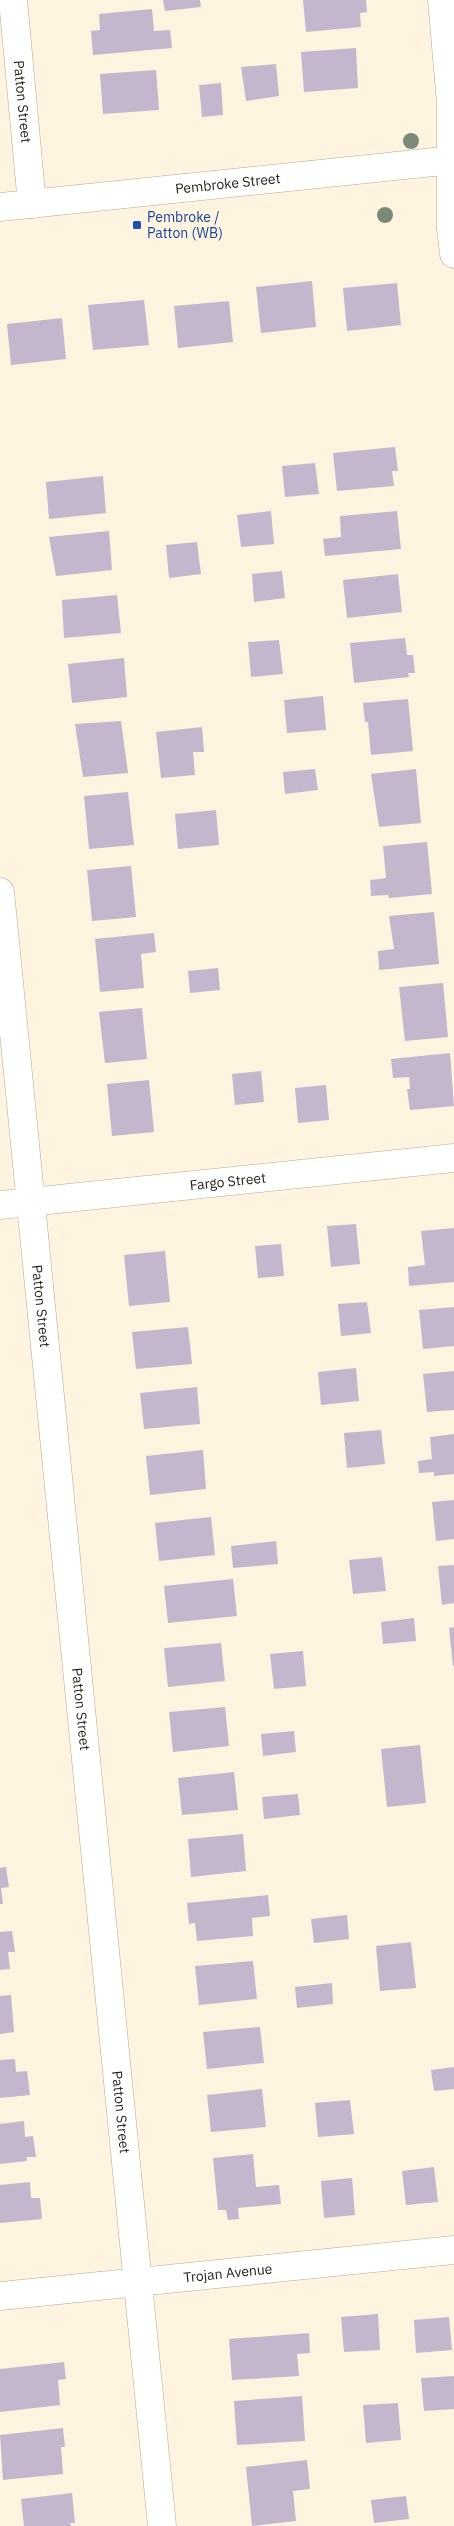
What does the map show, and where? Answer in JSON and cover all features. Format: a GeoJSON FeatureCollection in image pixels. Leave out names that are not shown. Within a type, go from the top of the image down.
{"type":"FeatureCollection","features":[{"type":"Feature","properties":{"kind":"street","name":"Patton Street"},"geometry":{"type":"LineString","coordinates":[[13,0],[32,204]]}},
{"type":"Feature","properties":{"kind":"street"},"geometry":{"type":"LineString","coordinates":[[442,0],[452,103],[451,228],[454,254]]}},
{"type":"Feature","properties":{"kind":"street","name":"Pembroke Street"},"geometry":{"type":"LineString","coordinates":[[0,207],[453,160]]}},
{"type":"Feature","properties":{"kind":"street","name":"Patton Street"},"geometry":{"type":"LineString","coordinates":[[0,892],[162,2526]]}},
{"type":"Feature","properties":{"kind":"street","name":"Fargo Street"},"geometry":{"type":"LineString","coordinates":[[0,1205],[454,1158]]}},
{"type":"Feature","properties":{"kind":"street","name":"Trojan Avenue"},"geometry":{"type":"LineString","coordinates":[[0,2296],[454,2250]]}},
{"type":"Feature","properties":{"kind":"building"},"geometry":{"type":"Polygon","coordinates":[[[163,0],[200,0],[201,7],[165,11],[163,0]]]}},
{"type":"Feature","properties":{"kind":"building"},"geometry":{"type":"Polygon","coordinates":[[[303,0],[366,0],[367,12],[360,13],[361,27],[306,32],[303,0]]]}},
{"type":"Feature","properties":{"kind":"building"},"geometry":{"type":"Polygon","coordinates":[[[152,9],[154,31],[170,30],[172,48],[93,55],[91,31],[100,30],[99,14],[152,9]]]}},
{"type":"Feature","properties":{"kind":"building"},"geometry":{"type":"Polygon","coordinates":[[[356,48],[358,88],[304,92],[301,52],[356,48]]]}},
{"type":"Feature","properties":{"kind":"building"},"geometry":{"type":"Polygon","coordinates":[[[276,64],[279,96],[246,101],[241,67],[276,64]]]}},
{"type":"Feature","properties":{"kind":"building"},"geometry":{"type":"Polygon","coordinates":[[[156,70],[159,110],[103,114],[100,74],[156,70]]]}},
{"type":"Feature","properties":{"kind":"building"},"geometry":{"type":"Polygon","coordinates":[[[221,83],[223,115],[202,117],[199,85],[221,83]]]}},
{"type":"Feature","properties":{"kind":"building"},"geometry":{"type":"Polygon","coordinates":[[[312,281],[316,327],[261,333],[256,287],[312,281]]]}},
{"type":"Feature","properties":{"kind":"building"},"geometry":{"type":"Polygon","coordinates":[[[397,283],[401,325],[347,331],[343,288],[397,283]]]}},
{"type":"Feature","properties":{"kind":"building"},"geometry":{"type":"Polygon","coordinates":[[[144,300],[149,345],[93,350],[88,305],[144,300]]]}},
{"type":"Feature","properties":{"kind":"building"},"geometry":{"type":"Polygon","coordinates":[[[229,301],[233,342],[178,348],[174,306],[229,301]]]}},
{"type":"Feature","properties":{"kind":"building"},"geometry":{"type":"Polygon","coordinates":[[[62,318],[66,359],[11,365],[7,324],[62,318]]]}},
{"type":"Feature","properties":{"kind":"building"},"geometry":{"type":"Polygon","coordinates":[[[395,447],[398,471],[392,471],[394,486],[337,491],[333,453],[395,447]]]}},
{"type":"Feature","properties":{"kind":"building"},"geometry":{"type":"Polygon","coordinates":[[[315,463],[319,494],[285,497],[282,466],[315,463]]]}},
{"type":"Feature","properties":{"kind":"building"},"geometry":{"type":"Polygon","coordinates":[[[103,476],[106,513],[49,519],[46,482],[103,476]]]}},
{"type":"Feature","properties":{"kind":"building"},"geometry":{"type":"Polygon","coordinates":[[[271,511],[274,544],[241,547],[237,515],[271,511]]]}},
{"type":"Feature","properties":{"kind":"building"},"geometry":{"type":"Polygon","coordinates":[[[397,511],[401,549],[325,556],[323,539],[341,537],[340,516],[397,511]]]}},
{"type":"Feature","properties":{"kind":"building"},"geometry":{"type":"Polygon","coordinates":[[[109,531],[112,570],[56,576],[49,537],[109,531]]]}},
{"type":"Feature","properties":{"kind":"building"},"geometry":{"type":"Polygon","coordinates":[[[197,542],[201,574],[169,578],[166,545],[197,542]]]}},
{"type":"Feature","properties":{"kind":"building"},"geometry":{"type":"Polygon","coordinates":[[[282,571],[285,598],[254,602],[252,574],[282,571]]]}},
{"type":"Feature","properties":{"kind":"building"},"geometry":{"type":"Polygon","coordinates":[[[398,574],[402,612],[347,618],[343,580],[398,574]]]}},
{"type":"Feature","properties":{"kind":"building"},"geometry":{"type":"Polygon","coordinates":[[[117,595],[121,633],[64,638],[62,600],[117,595]]]}},
{"type":"Feature","properties":{"kind":"building"},"geometry":{"type":"Polygon","coordinates":[[[405,638],[407,655],[413,655],[415,673],[408,673],[409,677],[354,683],[350,643],[405,638]]]}},
{"type":"Feature","properties":{"kind":"building"},"geometry":{"type":"Polygon","coordinates":[[[279,640],[283,674],[251,677],[248,642],[279,640]]]}},
{"type":"Feature","properties":{"kind":"building"},"geometry":{"type":"Polygon","coordinates":[[[124,658],[127,697],[72,703],[68,664],[124,658]]]}},
{"type":"Feature","properties":{"kind":"building"},"geometry":{"type":"Polygon","coordinates":[[[323,696],[326,730],[287,733],[284,700],[323,696]]]}},
{"type":"Feature","properties":{"kind":"building"},"geometry":{"type":"Polygon","coordinates":[[[408,699],[413,751],[371,755],[368,722],[365,722],[363,703],[408,699]]]}},
{"type":"Feature","properties":{"kind":"building"},"geometry":{"type":"Polygon","coordinates":[[[121,721],[128,773],[83,777],[75,724],[121,721]]]}},
{"type":"Feature","properties":{"kind":"building"},"geometry":{"type":"Polygon","coordinates":[[[202,727],[204,752],[193,752],[195,775],[161,778],[156,732],[202,727]]]}},
{"type":"Feature","properties":{"kind":"building"},"geometry":{"type":"Polygon","coordinates":[[[315,769],[318,790],[285,794],[283,772],[315,769]]]}},
{"type":"Feature","properties":{"kind":"building"},"geometry":{"type":"Polygon","coordinates":[[[416,769],[421,823],[379,827],[371,774],[416,769]]]}},
{"type":"Feature","properties":{"kind":"building"},"geometry":{"type":"Polygon","coordinates":[[[128,792],[134,845],[89,849],[84,796],[128,792]]]}},
{"type":"Feature","properties":{"kind":"building"},"geometry":{"type":"Polygon","coordinates":[[[216,810],[219,845],[178,849],[175,814],[216,810]]]}},
{"type":"Feature","properties":{"kind":"building"},"geometry":{"type":"Polygon","coordinates":[[[427,842],[432,894],[389,898],[388,895],[371,896],[370,880],[386,878],[383,846],[427,842]]]}},
{"type":"Feature","properties":{"kind":"building"},"geometry":{"type":"Polygon","coordinates":[[[131,866],[136,917],[92,921],[87,870],[131,866]]]}},
{"type":"Feature","properties":{"kind":"building"},"geometry":{"type":"Polygon","coordinates":[[[434,912],[439,964],[379,970],[378,951],[394,949],[389,916],[434,912]]]}},
{"type":"Feature","properties":{"kind":"building"},"geometry":{"type":"Polygon","coordinates":[[[154,933],[156,952],[141,954],[144,988],[100,992],[95,939],[154,933]]]}},
{"type":"Feature","properties":{"kind":"building"},"geometry":{"type":"Polygon","coordinates":[[[218,968],[220,990],[190,993],[188,971],[218,968]]]}},
{"type":"Feature","properties":{"kind":"building"},"geometry":{"type":"Polygon","coordinates":[[[443,983],[448,1037],[405,1041],[399,987],[443,983]]]}},
{"type":"Feature","properties":{"kind":"building"},"geometry":{"type":"Polygon","coordinates":[[[142,1008],[147,1059],[105,1063],[99,1012],[142,1008]]]}},
{"type":"Feature","properties":{"kind":"building"},"geometry":{"type":"Polygon","coordinates":[[[450,1053],[454,1106],[410,1110],[407,1089],[410,1089],[409,1077],[393,1078],[391,1059],[450,1053]]]}},
{"type":"Feature","properties":{"kind":"building"},"geometry":{"type":"Polygon","coordinates":[[[261,1071],[264,1102],[235,1105],[232,1074],[261,1071]]]}},
{"type":"Feature","properties":{"kind":"building"},"geometry":{"type":"Polygon","coordinates":[[[149,1080],[154,1132],[112,1136],[107,1084],[149,1080]]]}},
{"type":"Feature","properties":{"kind":"building"},"geometry":{"type":"Polygon","coordinates":[[[326,1085],[329,1120],[298,1123],[295,1088],[326,1085]]]}},
{"type":"Feature","properties":{"kind":"building"},"geometry":{"type":"Polygon","coordinates":[[[356,1224],[360,1264],[331,1267],[327,1226],[356,1224]]]}},
{"type":"Feature","properties":{"kind":"building"},"geometry":{"type":"Polygon","coordinates":[[[454,1228],[454,1282],[409,1286],[408,1267],[425,1265],[421,1231],[454,1228]]]}},
{"type":"Feature","properties":{"kind":"building"},"geometry":{"type":"Polygon","coordinates":[[[281,1244],[284,1276],[258,1278],[255,1246],[281,1244]]]}},
{"type":"Feature","properties":{"kind":"building"},"geometry":{"type":"Polygon","coordinates":[[[165,1251],[170,1302],[129,1306],[124,1255],[165,1251]]]}},
{"type":"Feature","properties":{"kind":"building"},"geometry":{"type":"Polygon","coordinates":[[[367,1302],[371,1333],[341,1336],[338,1304],[367,1302]]]}},
{"type":"Feature","properties":{"kind":"building"},"geometry":{"type":"Polygon","coordinates":[[[454,1307],[454,1346],[423,1349],[419,1310],[454,1307]]]}},
{"type":"Feature","properties":{"kind":"building"},"geometry":{"type":"Polygon","coordinates":[[[188,1327],[192,1364],[136,1369],[132,1332],[188,1327]]]}},
{"type":"Feature","properties":{"kind":"building"},"geometry":{"type":"Polygon","coordinates":[[[356,1368],[359,1401],[321,1405],[318,1372],[356,1368]]]}},
{"type":"Feature","properties":{"kind":"building"},"geometry":{"type":"Polygon","coordinates":[[[454,1371],[454,1410],[427,1412],[423,1374],[454,1371]]]}},
{"type":"Feature","properties":{"kind":"building"},"geometry":{"type":"Polygon","coordinates":[[[197,1387],[200,1424],[144,1429],[140,1393],[197,1387]]]}},
{"type":"Feature","properties":{"kind":"building"},"geometry":{"type":"Polygon","coordinates":[[[381,1430],[385,1464],[347,1468],[344,1433],[381,1430]]]}},
{"type":"Feature","properties":{"kind":"building"},"geometry":{"type":"Polygon","coordinates":[[[454,1434],[454,1474],[434,1476],[434,1472],[419,1473],[418,1461],[432,1459],[430,1437],[454,1434]]]}},
{"type":"Feature","properties":{"kind":"building"},"geometry":{"type":"Polygon","coordinates":[[[203,1450],[206,1489],[150,1495],[146,1456],[203,1450]]]}},
{"type":"Feature","properties":{"kind":"building"},"geometry":{"type":"Polygon","coordinates":[[[454,1500],[454,1539],[436,1541],[432,1502],[454,1500]]]}},
{"type":"Feature","properties":{"kind":"building"},"geometry":{"type":"Polygon","coordinates":[[[211,1517],[215,1555],[159,1561],[155,1523],[211,1517]]]}},
{"type":"Feature","properties":{"kind":"building"},"geometry":{"type":"Polygon","coordinates":[[[276,1541],[278,1564],[233,1568],[231,1546],[276,1541]]]}},
{"type":"Feature","properties":{"kind":"building"},"geometry":{"type":"Polygon","coordinates":[[[382,1557],[386,1591],[353,1594],[349,1560],[382,1557]]]}},
{"type":"Feature","properties":{"kind":"building"},"geometry":{"type":"Polygon","coordinates":[[[454,1565],[454,1603],[442,1605],[438,1566],[454,1565]]]}},
{"type":"Feature","properties":{"kind":"building"},"geometry":{"type":"Polygon","coordinates":[[[233,1579],[237,1616],[168,1623],[164,1586],[233,1579]]]}},
{"type":"Feature","properties":{"kind":"building"},"geometry":{"type":"Polygon","coordinates":[[[414,1618],[416,1641],[383,1644],[381,1622],[414,1618]]]}},
{"type":"Feature","properties":{"kind":"building"},"geometry":{"type":"Polygon","coordinates":[[[454,1627],[454,1666],[453,1666],[449,1628],[454,1627]]]}},
{"type":"Feature","properties":{"kind":"building"},"geometry":{"type":"Polygon","coordinates":[[[221,1643],[225,1681],[168,1687],[164,1648],[221,1643]]]}},
{"type":"Feature","properties":{"kind":"building"},"geometry":{"type":"Polygon","coordinates":[[[303,1651],[306,1686],[274,1689],[270,1654],[303,1651]]]}},
{"type":"Feature","properties":{"kind":"building"},"geometry":{"type":"Polygon","coordinates":[[[225,1707],[229,1746],[173,1752],[169,1712],[225,1707]]]}},
{"type":"Feature","properties":{"kind":"building"},"geometry":{"type":"Polygon","coordinates":[[[294,1731],[296,1752],[263,1756],[261,1734],[294,1731]]]}},
{"type":"Feature","properties":{"kind":"building"},"geometry":{"type":"Polygon","coordinates":[[[420,1745],[426,1803],[387,1807],[381,1749],[420,1745]]]}},
{"type":"Feature","properties":{"kind":"building"},"geometry":{"type":"Polygon","coordinates":[[[234,1772],[238,1810],[182,1815],[178,1778],[234,1772]]]}},
{"type":"Feature","properties":{"kind":"building"},"geometry":{"type":"Polygon","coordinates":[[[298,1794],[300,1815],[264,1819],[262,1797],[298,1794]]]}},
{"type":"Feature","properties":{"kind":"building"},"geometry":{"type":"Polygon","coordinates":[[[243,1834],[246,1871],[191,1877],[188,1839],[243,1834]]]}},
{"type":"Feature","properties":{"kind":"building"},"geometry":{"type":"Polygon","coordinates":[[[6,1867],[9,1887],[1,1888],[3,1904],[0,1904],[0,1868],[6,1867]]]}},
{"type":"Feature","properties":{"kind":"building"},"geometry":{"type":"Polygon","coordinates":[[[268,1895],[270,1916],[252,1918],[253,1936],[197,1941],[195,1923],[189,1924],[187,1903],[268,1895]]]}},
{"type":"Feature","properties":{"kind":"building"},"geometry":{"type":"Polygon","coordinates":[[[347,1915],[349,1939],[314,1943],[311,1919],[347,1915]]]}},
{"type":"Feature","properties":{"kind":"building"},"geometry":{"type":"Polygon","coordinates":[[[12,1931],[15,1952],[8,1952],[10,1969],[0,1970],[0,1932],[12,1931]]]}},
{"type":"Feature","properties":{"kind":"building"},"geometry":{"type":"Polygon","coordinates":[[[411,1942],[416,1988],[380,1991],[376,1946],[411,1942]]]}},
{"type":"Feature","properties":{"kind":"building"},"geometry":{"type":"Polygon","coordinates":[[[253,1961],[257,1999],[199,2005],[195,1966],[253,1961]]]}},
{"type":"Feature","properties":{"kind":"building"},"geometry":{"type":"Polygon","coordinates":[[[332,1983],[333,2004],[297,2008],[295,1987],[332,1983]]]}},
{"type":"Feature","properties":{"kind":"building"},"geometry":{"type":"Polygon","coordinates":[[[11,1995],[14,2032],[0,2034],[0,1996],[11,1995]]]}},
{"type":"Feature","properties":{"kind":"building"},"geometry":{"type":"Polygon","coordinates":[[[260,2027],[264,2063],[207,2069],[203,2032],[260,2027]]]}},
{"type":"Feature","properties":{"kind":"building"},"geometry":{"type":"Polygon","coordinates":[[[15,2059],[16,2072],[27,2071],[30,2095],[0,2098],[0,2060],[15,2059]]]}},
{"type":"Feature","properties":{"kind":"building"},"geometry":{"type":"Polygon","coordinates":[[[454,2067],[454,2089],[434,2091],[431,2070],[454,2067]]]}},
{"type":"Feature","properties":{"kind":"building"},"geometry":{"type":"Polygon","coordinates":[[[262,2089],[266,2127],[211,2132],[207,2095],[262,2089]]]}},
{"type":"Feature","properties":{"kind":"building"},"geometry":{"type":"Polygon","coordinates":[[[350,2100],[354,2134],[318,2137],[315,2103],[350,2100]]]}},
{"type":"Feature","properties":{"kind":"building"},"geometry":{"type":"Polygon","coordinates":[[[24,2121],[25,2137],[33,2136],[36,2157],[27,2157],[27,2161],[0,2164],[0,2124],[24,2121]]]}},
{"type":"Feature","properties":{"kind":"building"},"geometry":{"type":"Polygon","coordinates":[[[253,2154],[256,2187],[279,2185],[281,2204],[238,2208],[239,2219],[228,2220],[226,2210],[218,2210],[213,2158],[253,2154]]]}},
{"type":"Feature","properties":{"kind":"building"},"geometry":{"type":"Polygon","coordinates":[[[434,2167],[438,2202],[406,2205],[402,2171],[434,2167]]]}},
{"type":"Feature","properties":{"kind":"building"},"geometry":{"type":"Polygon","coordinates":[[[352,2178],[355,2215],[324,2218],[321,2181],[352,2178]]]}},
{"type":"Feature","properties":{"kind":"building"},"geometry":{"type":"Polygon","coordinates":[[[30,2182],[31,2198],[40,2198],[42,2219],[0,2223],[0,2185],[30,2182]]]}},
{"type":"Feature","properties":{"kind":"building"},"geometry":{"type":"Polygon","coordinates":[[[378,2314],[380,2350],[344,2352],[341,2317],[378,2314]]]}},
{"type":"Feature","properties":{"kind":"building"},"geometry":{"type":"Polygon","coordinates":[[[449,2317],[452,2350],[416,2353],[414,2320],[449,2317]]]}},
{"type":"Feature","properties":{"kind":"building"},"geometry":{"type":"Polygon","coordinates":[[[309,2333],[310,2353],[297,2354],[299,2376],[232,2380],[229,2339],[309,2333]]]}},
{"type":"Feature","properties":{"kind":"building"},"geometry":{"type":"Polygon","coordinates":[[[64,2362],[66,2379],[58,2380],[60,2405],[0,2412],[0,2369],[64,2362]]]}},
{"type":"Feature","properties":{"kind":"building"},"geometry":{"type":"Polygon","coordinates":[[[454,2376],[454,2409],[424,2411],[421,2378],[454,2376]]]}},
{"type":"Feature","properties":{"kind":"building"},"geometry":{"type":"Polygon","coordinates":[[[302,2396],[305,2441],[237,2445],[234,2401],[302,2396]]]}},
{"type":"Feature","properties":{"kind":"building"},"geometry":{"type":"Polygon","coordinates":[[[398,2403],[401,2440],[366,2443],[363,2405],[398,2403]]]}},
{"type":"Feature","properties":{"kind":"building"},"geometry":{"type":"Polygon","coordinates":[[[63,2428],[65,2447],[61,2447],[63,2474],[3,2480],[0,2435],[63,2428]]]}},
{"type":"Feature","properties":{"kind":"building"},"geometry":{"type":"Polygon","coordinates":[[[307,2460],[310,2489],[293,2491],[296,2521],[252,2526],[246,2467],[307,2460]]]}},
{"type":"Feature","properties":{"kind":"building"},"geometry":{"type":"Polygon","coordinates":[[[72,2493],[75,2523],[70,2523],[71,2526],[24,2526],[21,2499],[72,2493]]]}},
{"type":"Feature","properties":{"kind":"building"},"geometry":{"type":"Polygon","coordinates":[[[406,2496],[409,2519],[374,2523],[371,2500],[406,2496]]]}},
{"type":"Feature","properties":{"kind":"place","name":"Pembroke / Patton (WB)"},"geometry":{"type":"Point","coordinates":[137,225]}}]}
